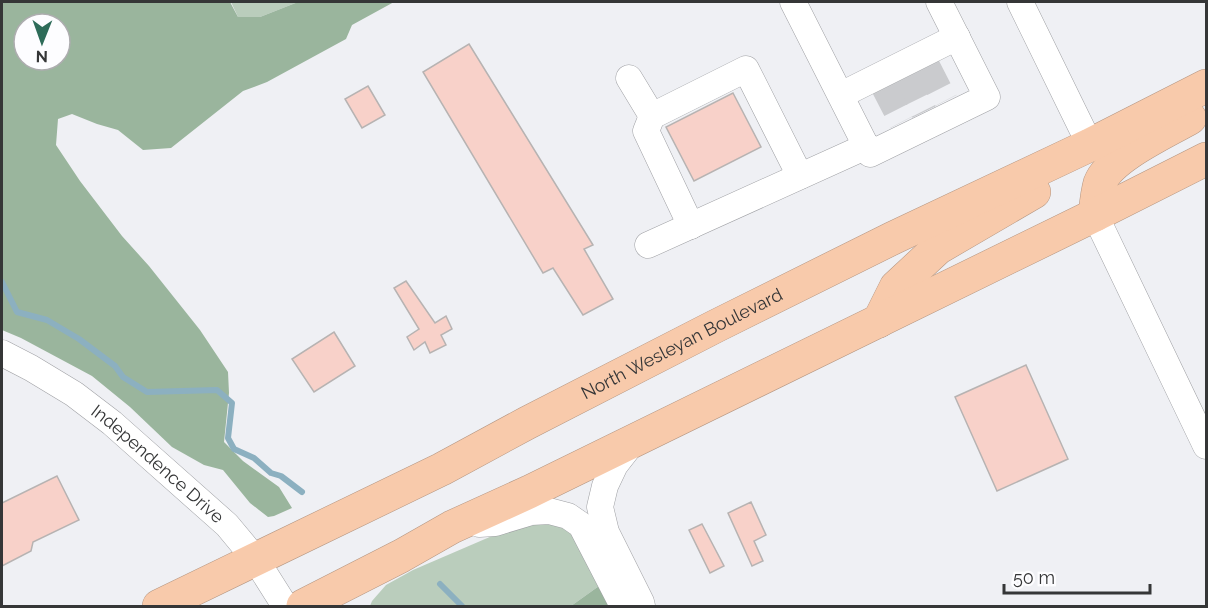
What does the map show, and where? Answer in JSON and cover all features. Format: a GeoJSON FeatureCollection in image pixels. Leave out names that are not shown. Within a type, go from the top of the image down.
{"type":"FeatureCollection","features":[{"type":"Feature","properties":{"kind":"highway","name":"North Wesleyan Boulevard"},"geometry":{"type":"LineString","coordinates":[[159,606],[442,469],[716,326],[893,238],[1090,146],[1206,86]]}},
{"type":"Feature","properties":{"kind":"highway"},"geometry":{"type":"LineString","coordinates":[[1095,215],[1101,182],[1112,166],[1124,156],[1206,108]]}},
{"type":"Feature","properties":{"kind":"highway"},"geometry":{"type":"LineString","coordinates":[[879,321],[896,287],[938,248],[1062,174],[1080,160],[1090,146]]}},
{"type":"Feature","properties":{"kind":"highway"},"geometry":{"type":"LineString","coordinates":[[303,606],[452,527],[529,492],[1206,159]]}},
{"type":"Feature","properties":{"kind":"street"},"geometry":{"type":"LineString","coordinates":[[793,2],[870,154],[926,118],[987,97],[939,2]]}},
{"type":"Feature","properties":{"kind":"street"},"geometry":{"type":"LineString","coordinates":[[1020,2],[1090,146]]}},
{"type":"Feature","properties":{"kind":"street"},"geometry":{"type":"LineString","coordinates":[[841,95],[903,71],[957,37]]}},
{"type":"Feature","properties":{"kind":"street"},"geometry":{"type":"LineString","coordinates":[[687,219],[646,130],[652,116],[736,74]]}},
{"type":"Feature","properties":{"kind":"street"},"geometry":{"type":"LineString","coordinates":[[736,74],[800,176]]}},
{"type":"Feature","properties":{"kind":"street"},"geometry":{"type":"LineString","coordinates":[[687,219],[688,192],[659,131],[660,122],[719,93],[736,74]]}},
{"type":"Feature","properties":{"kind":"street"},"geometry":{"type":"LineString","coordinates":[[629,78],[652,116]]}},
{"type":"Feature","properties":{"kind":"street"},"geometry":{"type":"LineString","coordinates":[[648,245],[687,219],[800,176],[867,146]]}},
{"type":"Feature","properties":{"kind":"street"},"geometry":{"type":"LineString","coordinates":[[1095,215],[1206,446]]}},
{"type":"Feature","properties":{"kind":"street","name":"Independence Drive"},"geometry":{"type":"LineString","coordinates":[[2,353],[74,394],[112,423],[226,525],[256,560],[285,606]]}},
{"type":"Feature","properties":{"kind":"street"},"geometry":{"type":"LineString","coordinates":[[633,441],[615,465],[605,486],[600,507],[606,532],[642,606]]}},
{"type":"Feature","properties":{"kind":"street"},"geometry":{"type":"LineString","coordinates":[[452,527],[495,523],[531,512],[549,511],[568,516],[581,525],[623,606]]}},
{"type":"Feature","properties":{"kind":"green space"},"geometry":{"type":"Polygon","coordinates":[[[2,2],[230,2],[238,17],[260,17],[298,2],[394,2],[352,25],[346,39],[267,82],[243,91],[171,148],[143,150],[118,130],[72,114],[58,119],[56,145],[80,181],[200,330],[228,372],[229,393],[224,442],[243,461],[279,487],[292,508],[268,517],[250,503],[223,470],[204,465],[172,447],[130,407],[92,376],[2,330],[2,2]]]}},
{"type":"Feature","properties":{"kind":"green space"},"geometry":{"type":"Polygon","coordinates":[[[231,2],[298,2],[260,17],[238,17],[231,2]]]}},
{"type":"Feature","properties":{"kind":"green space"},"geometry":{"type":"Polygon","coordinates":[[[539,521],[558,523],[573,531],[599,586],[571,606],[370,606],[386,585],[413,570],[515,526],[539,521]]]}},
{"type":"Feature","properties":{"kind":"green space"},"geometry":{"type":"Polygon","coordinates":[[[599,586],[610,606],[571,606],[599,586]]]}},
{"type":"Feature","properties":{"kind":"building"},"geometry":{"type":"Polygon","coordinates":[[[469,44],[593,245],[584,249],[613,299],[583,315],[553,268],[543,273],[423,72],[469,44]]]}},
{"type":"Feature","properties":{"kind":"building"},"geometry":{"type":"Polygon","coordinates":[[[368,86],[385,115],[362,128],[345,99],[368,86]]]}},
{"type":"Feature","properties":{"kind":"building"},"geometry":{"type":"Polygon","coordinates":[[[733,93],[761,147],[694,181],[666,127],[733,93]]]}},
{"type":"Feature","properties":{"kind":"building"},"geometry":{"type":"Polygon","coordinates":[[[406,281],[435,323],[446,316],[452,329],[441,335],[446,345],[430,353],[425,342],[414,350],[407,337],[419,329],[394,288],[406,281]]]}},
{"type":"Feature","properties":{"kind":"building"},"geometry":{"type":"Polygon","coordinates":[[[334,332],[355,366],[314,392],[292,359],[334,332]]]}},
{"type":"Feature","properties":{"kind":"building"},"geometry":{"type":"Polygon","coordinates":[[[1026,365],[1068,459],[997,491],[955,397],[1026,365]]]}},
{"type":"Feature","properties":{"kind":"building"},"geometry":{"type":"Polygon","coordinates":[[[57,476],[79,520],[33,542],[31,551],[2,566],[2,503],[57,476]]]}},
{"type":"Feature","properties":{"kind":"building"},"geometry":{"type":"Polygon","coordinates":[[[751,502],[766,535],[754,541],[763,561],[752,566],[728,513],[751,502]]]}},
{"type":"Feature","properties":{"kind":"building"},"geometry":{"type":"Polygon","coordinates":[[[702,524],[724,566],[710,573],[689,530],[702,524]]]}},
{"type":"Feature","properties":{"kind":"waterway"},"geometry":{"type":"LineString","coordinates":[[2,282],[17,312],[47,320],[79,339],[115,366],[123,377],[147,392],[217,390],[232,403],[228,438],[234,449],[254,458],[271,473],[281,476],[302,492]]}},
{"type":"Feature","properties":{"kind":"waterway"},"geometry":{"type":"LineString","coordinates":[[440,584],[462,606]]}},
{"type":"Feature","properties":{"kind":"tunnel"},"geometry":{"type":"LineString","coordinates":[[927,66],[945,101]]}},
{"type":"Feature","properties":{"kind":"tunnel"},"geometry":{"type":"LineString","coordinates":[[906,76],[924,112]]}},
{"type":"Feature","properties":{"kind":"tunnel"},"geometry":{"type":"LineString","coordinates":[[884,87],[902,122]]}}]}
